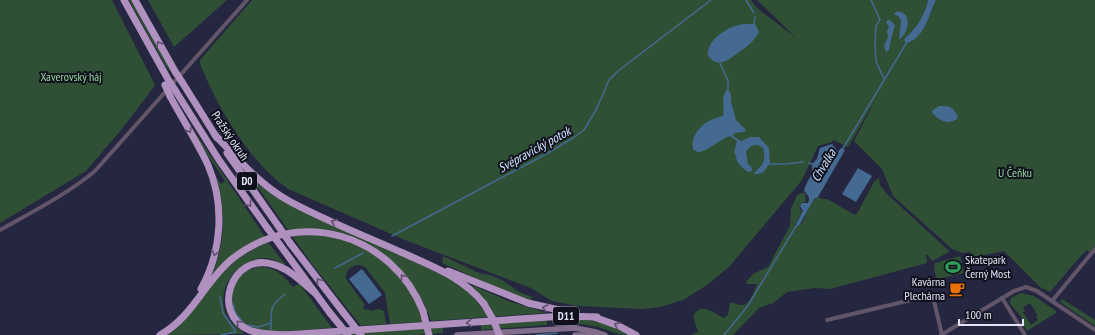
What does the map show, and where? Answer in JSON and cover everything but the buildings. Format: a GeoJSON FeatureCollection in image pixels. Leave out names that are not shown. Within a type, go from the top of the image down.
{"type":"FeatureCollection","features":[{"type":"Feature","properties":{"kind":"highway","name":"Pražský okruh"},"geometry":{"type":"LineString","coordinates":[[124,0],[172,93],[268,229],[348,335]]}},
{"type":"Feature","properties":{"kind":"highway","name":"Pražský okruh"},"geometry":{"type":"LineString","coordinates":[[135,0],[176,73],[215,135],[290,243],[361,335]]}},
{"type":"Feature","properties":{"kind":"highway"},"geometry":{"type":"LineString","coordinates":[[158,335],[182,314],[201,289],[214,259],[219,230],[218,198],[211,174],[172,93]]}},
{"type":"Feature","properties":{"kind":"highway"},"geometry":{"type":"LineString","coordinates":[[215,135],[252,174],[279,195],[460,282],[474,293],[484,304],[494,321],[499,335]]}},
{"type":"Feature","properties":{"kind":"highway"},"geometry":{"type":"LineString","coordinates":[[158,335],[173,326],[187,313],[220,270],[237,255],[263,241],[295,232],[335,234],[356,241],[372,249],[390,263],[402,275],[415,294],[423,311],[429,335]]}},
{"type":"Feature","properties":{"kind":"highway"},"geometry":{"type":"LineString","coordinates":[[421,262],[457,274],[528,303],[597,318]]}},
{"type":"Feature","properties":{"kind":"highway"},"geometry":{"type":"LineString","coordinates":[[288,335],[246,330],[239,324],[233,317],[228,304],[229,291],[234,279],[251,265],[259,263],[275,264],[289,272],[315,293]]}},
{"type":"Feature","properties":{"kind":"highway","name":"D11"},"geometry":{"type":"LineString","coordinates":[[284,335],[564,316],[597,318],[619,326],[636,335]]}},
{"type":"Feature","properties":{"kind":"main road"},"geometry":{"type":"LineString","coordinates":[[457,335],[575,328],[605,335]]}},
{"type":"Feature","properties":{"kind":"main road"},"geometry":{"type":"LineString","coordinates":[[575,335],[595,335]]}},
{"type":"Feature","properties":{"kind":"street"},"geometry":{"type":"LineString","coordinates":[[0,230],[84,181],[95,171],[247,0]]}},
{"type":"Feature","properties":{"kind":"street"},"geometry":{"type":"LineString","coordinates":[[1052,300],[1095,249]]}},
{"type":"Feature","properties":{"kind":"street"},"geometry":{"type":"LineString","coordinates":[[827,320],[928,296],[933,298],[942,335],[1014,291],[1032,288],[1095,330]]}},
{"type":"Feature","properties":{"kind":"street"},"geometry":{"type":"LineString","coordinates":[[1002,298],[1025,335]]}},
{"type":"Feature","properties":{"kind":"green space","name":"Xaverovský háj"},"geometry":{"type":"Polygon","coordinates":[[[0,0],[112,0],[155,85],[121,130],[86,171],[0,223],[0,0]]]}},
{"type":"Feature","properties":{"kind":"green space"},"geometry":{"type":"Polygon","coordinates":[[[129,0],[131,0],[173,74],[165,65],[129,0]]]}},
{"type":"Feature","properties":{"kind":"green space"},"geometry":{"type":"Polygon","coordinates":[[[148,0],[227,0],[174,47],[148,0]]]}},
{"type":"Feature","properties":{"kind":"green space","name":"U Čeňku"},"geometry":{"type":"Polygon","coordinates":[[[252,0],[751,0],[757,8],[796,38],[757,0],[928,0],[925,11],[919,21],[904,39],[911,42],[923,28],[936,0],[1095,0],[1095,246],[1089,252],[1087,250],[1078,259],[1050,292],[1040,287],[1004,251],[980,256],[978,261],[975,260],[977,256],[975,257],[970,252],[963,253],[952,249],[893,196],[882,169],[854,141],[877,97],[848,147],[833,140],[832,142],[818,146],[802,180],[729,267],[707,285],[683,300],[660,307],[642,309],[578,306],[552,301],[531,288],[405,240],[288,189],[273,177],[247,148],[225,115],[200,64],[200,60],[252,0]]]}},
{"type":"Feature","properties":{"kind":"green space"},"geometry":{"type":"Polygon","coordinates":[[[193,129],[265,237],[239,250],[212,274],[220,250],[223,226],[222,201],[216,177],[221,184],[225,181],[205,151],[193,129]]]}},
{"type":"Feature","properties":{"kind":"green space"},"geometry":{"type":"Polygon","coordinates":[[[879,178],[880,185],[887,194],[949,252],[932,261],[928,255],[926,255],[927,263],[830,289],[815,288],[787,292],[773,303],[759,308],[733,335],[691,335],[698,332],[694,319],[694,314],[697,311],[701,309],[709,310],[724,318],[728,315],[730,303],[743,305],[748,302],[754,293],[757,284],[747,284],[746,282],[753,274],[768,267],[790,226],[791,209],[797,195],[805,193],[806,202],[803,202],[799,207],[802,212],[795,225],[799,226],[802,223],[812,203],[818,197],[827,199],[855,215],[874,182],[879,178]]]}},
{"type":"Feature","properties":{"kind":"green space"},"geometry":{"type":"Polygon","coordinates":[[[252,179],[263,188],[452,280],[469,292],[485,312],[491,308],[472,285],[508,301],[544,313],[431,321],[415,288],[405,274],[392,261],[363,241],[346,234],[323,229],[288,230],[252,179]]]}},
{"type":"Feature","properties":{"kind":"green space"},"geometry":{"type":"Polygon","coordinates":[[[314,235],[333,237],[349,242],[361,247],[384,262],[403,281],[411,292],[418,306],[423,322],[390,324],[385,293],[366,268],[355,265],[347,272],[346,279],[365,305],[363,307],[365,310],[368,309],[370,311],[379,309],[384,311],[386,324],[361,326],[292,236],[314,235]]]}},
{"type":"Feature","properties":{"kind":"green space"},"geometry":{"type":"Polygon","coordinates":[[[268,242],[285,264],[284,265],[267,258],[257,259],[247,263],[239,268],[232,276],[227,284],[224,294],[223,304],[226,314],[234,325],[245,334],[168,335],[183,321],[215,281],[232,263],[255,248],[268,242]]]}},
{"type":"Feature","properties":{"kind":"green space"},"geometry":{"type":"Polygon","coordinates":[[[443,256],[479,273],[490,275],[502,280],[519,292],[532,297],[531,300],[509,293],[442,263],[443,256]]]}},
{"type":"Feature","properties":{"kind":"green space","name":"Skatepark Černý Most"},"geometry":{"type":"Polygon","coordinates":[[[960,256],[964,273],[937,279],[934,270],[935,263],[960,256]]]}},
{"type":"Feature","properties":{"kind":"green space"},"geometry":{"type":"Polygon","coordinates":[[[259,267],[270,268],[279,272],[293,287],[299,283],[332,328],[272,332],[252,330],[236,317],[230,298],[236,280],[248,270],[259,267]]]}},
{"type":"Feature","properties":{"kind":"green space"},"geometry":{"type":"Polygon","coordinates":[[[1021,293],[1034,296],[1056,311],[1056,313],[1027,331],[1021,321],[1023,320],[1020,315],[1010,303],[1011,298],[1021,293]],[[1030,303],[1023,307],[1025,311],[1023,312],[1031,325],[1038,320],[1036,317],[1038,316],[1030,303]]]}},
{"type":"Feature","properties":{"kind":"green space"},"geometry":{"type":"Polygon","coordinates":[[[1062,299],[1095,320],[1095,326],[1060,302],[1062,299]]]}},
{"type":"Feature","properties":{"kind":"green space"},"geometry":{"type":"Polygon","coordinates":[[[559,318],[596,321],[610,325],[629,335],[617,334],[589,325],[559,324],[559,318]]]}},
{"type":"Feature","properties":{"kind":"green space"},"geometry":{"type":"Polygon","coordinates":[[[547,319],[547,325],[481,330],[481,324],[547,319]]]}},
{"type":"Feature","properties":{"kind":"green space"},"geometry":{"type":"Polygon","coordinates":[[[443,327],[443,333],[415,335],[313,335],[443,327]]]}},
{"type":"Feature","properties":{"kind":"water"},"geometry":{"type":"Polygon","coordinates":[[[928,0],[936,0],[925,26],[917,37],[906,43],[904,39],[919,21],[925,11],[928,0]]]}},
{"type":"Feature","properties":{"kind":"water"},"geometry":{"type":"Polygon","coordinates":[[[896,12],[905,14],[908,22],[906,32],[900,39],[901,21],[899,17],[894,14],[896,12]]]}},
{"type":"Feature","properties":{"kind":"water"},"geometry":{"type":"Polygon","coordinates":[[[888,20],[895,25],[889,50],[886,52],[884,46],[888,37],[887,31],[889,27],[886,22],[888,20]]]}},
{"type":"Feature","properties":{"kind":"water"},"geometry":{"type":"Polygon","coordinates":[[[743,24],[755,24],[759,32],[753,41],[726,61],[719,63],[712,60],[708,56],[708,53],[712,42],[721,33],[732,27],[743,24]]]}},
{"type":"Feature","properties":{"kind":"water"},"geometry":{"type":"Polygon","coordinates":[[[728,89],[731,95],[731,102],[736,120],[746,130],[744,132],[734,133],[733,136],[741,141],[750,137],[759,137],[769,148],[770,164],[761,173],[754,174],[762,165],[764,158],[763,148],[758,145],[752,146],[746,152],[748,164],[752,168],[752,171],[749,172],[737,161],[734,152],[737,141],[730,136],[701,152],[697,152],[693,149],[693,140],[700,128],[707,122],[723,116],[723,98],[728,89]]]}},
{"type":"Feature","properties":{"kind":"water"},"geometry":{"type":"Polygon","coordinates":[[[939,106],[951,107],[958,117],[957,119],[947,122],[939,119],[933,114],[932,111],[939,106]]]}},
{"type":"Feature","properties":{"kind":"water"},"geometry":{"type":"Polygon","coordinates":[[[832,144],[838,152],[841,148],[845,150],[818,197],[814,199],[799,226],[796,224],[803,211],[800,206],[802,203],[808,203],[809,201],[808,196],[804,191],[811,175],[812,164],[817,159],[820,148],[832,144]]]}},
{"type":"Feature","properties":{"kind":"water"},"geometry":{"type":"Polygon","coordinates":[[[858,168],[872,176],[856,202],[842,194],[858,168]]]}},
{"type":"Feature","properties":{"kind":"water"},"geometry":{"type":"Polygon","coordinates":[[[362,269],[382,295],[369,304],[349,279],[362,269]]]}},
{"type":"Feature","properties":{"kind":"waterway","name":"Svépravický potok"},"geometry":{"type":"LineString","coordinates":[[392,236],[548,153],[584,130],[597,108],[609,80],[618,71],[711,0]]}},
{"type":"Feature","properties":{"kind":"waterway"},"geometry":{"type":"LineString","coordinates":[[746,0],[754,13]]}},
{"type":"Feature","properties":{"kind":"waterway"},"geometry":{"type":"LineString","coordinates":[[871,0],[880,20],[876,26],[876,61],[884,79]]}},
{"type":"Feature","properties":{"kind":"waterway"},"geometry":{"type":"LineString","coordinates":[[754,24],[755,17]]}},
{"type":"Feature","properties":{"kind":"waterway","name":"Chvalka"},"geometry":{"type":"LineString","coordinates":[[842,150],[907,42]]}},
{"type":"Feature","properties":{"kind":"waterway"},"geometry":{"type":"LineString","coordinates":[[720,63],[728,81],[728,89]]}},
{"type":"Feature","properties":{"kind":"waterway"},"geometry":{"type":"LineString","coordinates":[[770,164],[803,162]]}},
{"type":"Feature","properties":{"kind":"waterway","name":"Chvalka"},"geometry":{"type":"LineString","coordinates":[[724,335],[747,307],[798,223]]}},
{"type":"Feature","properties":{"kind":"waterway","name":"Svépravický potok"},"geometry":{"type":"LineString","coordinates":[[335,268],[363,253]]}},
{"type":"Feature","properties":{"kind":"waterway","name":"Svépravický potok"},"geometry":{"type":"LineString","coordinates":[[271,329],[272,309],[276,302],[285,294]]}},
{"type":"Feature","properties":{"kind":"waterway"},"geometry":{"type":"LineString","coordinates":[[220,297],[223,313],[236,332]]}},
{"type":"Feature","properties":{"kind":"waterway"},"geometry":{"type":"LineString","coordinates":[[233,304],[236,314],[243,322]]}},
{"type":"Feature","properties":{"kind":"waterway"},"geometry":{"type":"LineString","coordinates":[[247,325],[258,327],[271,323]]}},
{"type":"Feature","properties":{"kind":"waterway"},"geometry":{"type":"LineString","coordinates":[[221,335],[235,332]]}},
{"type":"Feature","properties":{"kind":"waterway"},"geometry":{"type":"LineString","coordinates":[[536,335],[557,333]]}},
{"type":"Feature","properties":{"kind":"place","name":"Skatepark Černý Most"},"geometry":{"type":"Point","coordinates":[953,267]}},
{"type":"Feature","properties":{"kind":"place","name":"Kavárna Plechárna"},"geometry":{"type":"Point","coordinates":[957,289]}}]}
